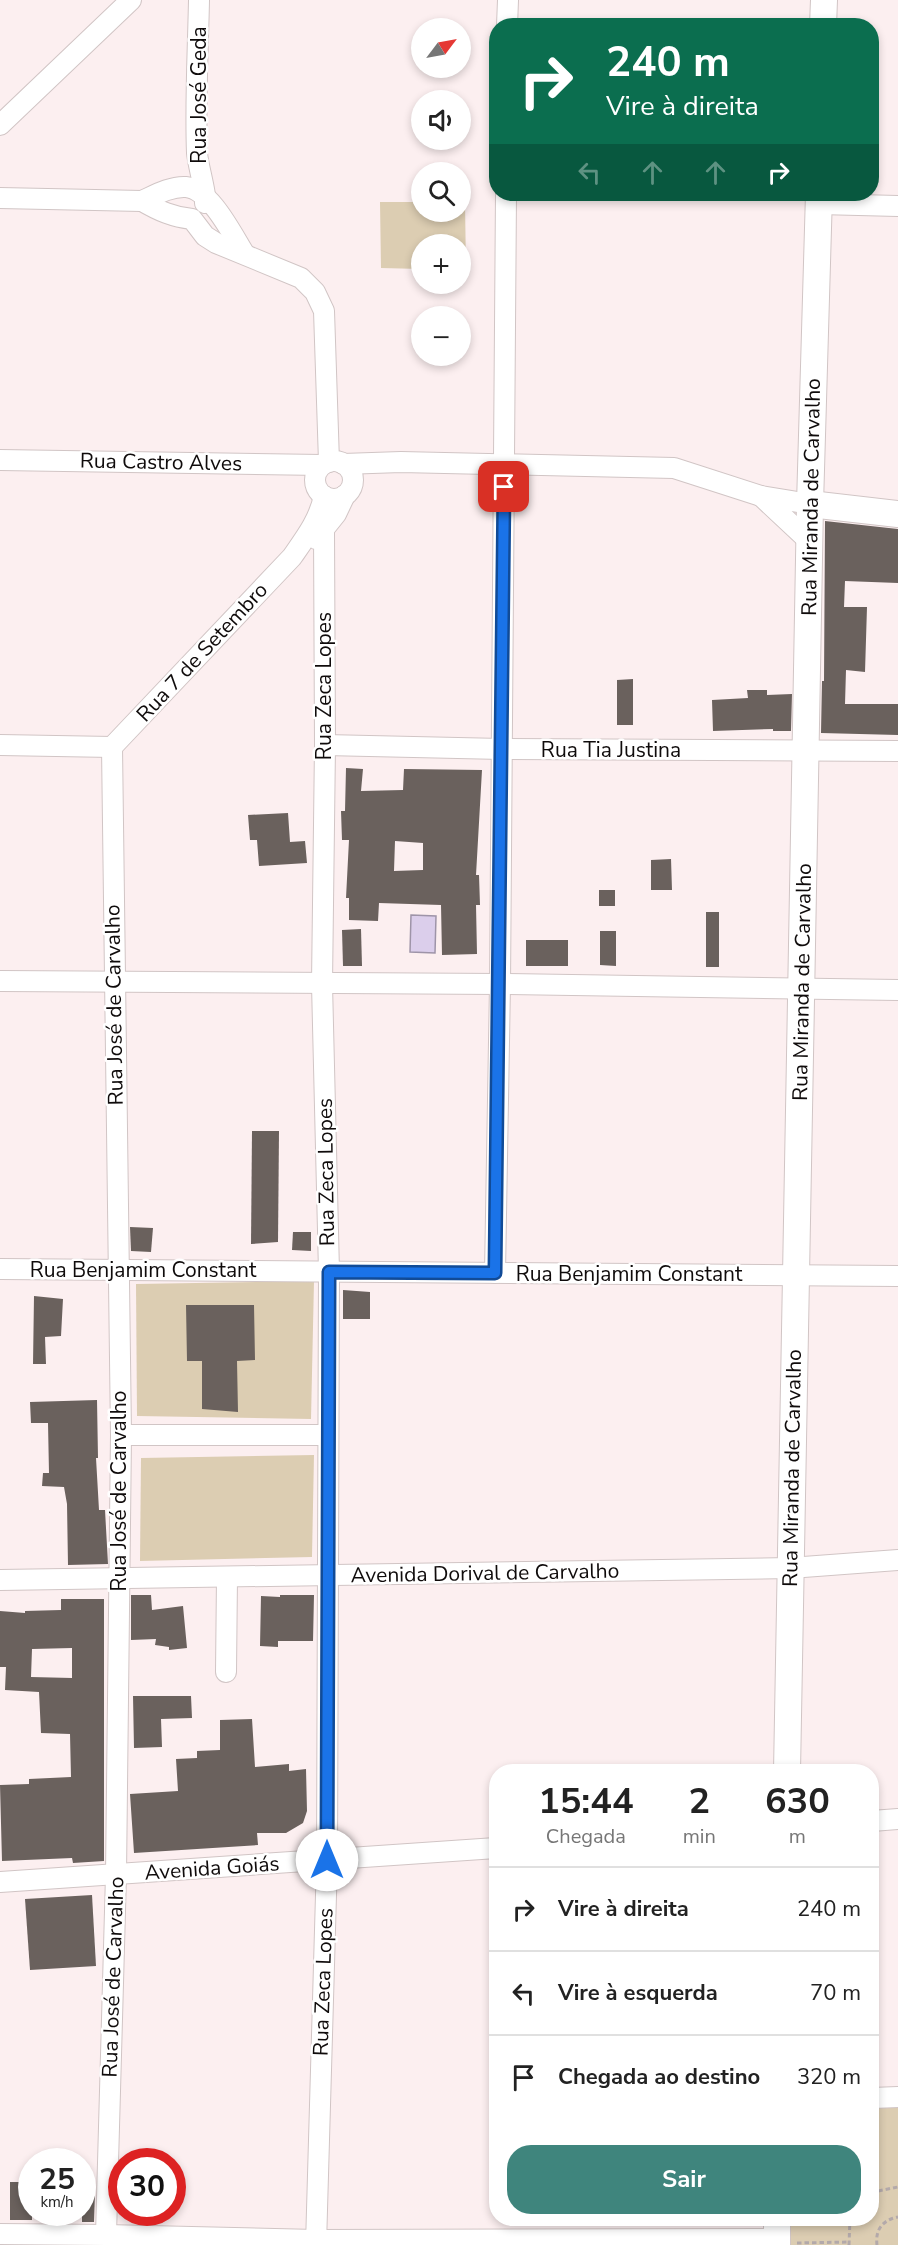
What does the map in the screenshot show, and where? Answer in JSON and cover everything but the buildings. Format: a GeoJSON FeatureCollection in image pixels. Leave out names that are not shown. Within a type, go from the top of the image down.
{"type":"FeatureCollection","features":[{"type":"Feature","properties":{"kind":"main road"},"geometry":{"type":"LineString","coordinates":[[823,18],[824,0]]}},
{"type":"Feature","properties":{"kind":"main road","name":"Rua Miranda de Carvalho"},"geometry":{"type":"LineString","coordinates":[[787,1764],[809,541],[819,201]]}},
{"type":"Feature","properties":{"kind":"main road","name":"Rua Castro Alves"},"geometry":{"type":"LineString","coordinates":[[810,504],[898,514]]}},
{"type":"Feature","properties":{"kind":"street"},"geometry":{"type":"LineString","coordinates":[[0,125],[131,0]]}},
{"type":"Feature","properties":{"kind":"street","name":"Rua José Geda"},"geometry":{"type":"LineString","coordinates":[[199,0],[197,154],[206,196]]}},
{"type":"Feature","properties":{"kind":"street"},"geometry":{"type":"LineString","coordinates":[[507,0],[507,18]]}},
{"type":"Feature","properties":{"kind":"street"},"geometry":{"type":"LineString","coordinates":[[0,198],[142,201],[156,194],[188,187],[206,196],[244,253]]}},
{"type":"Feature","properties":{"kind":"street"},"geometry":{"type":"LineString","coordinates":[[142,201],[160,212],[192,219],[200,213],[206,196]]}},
{"type":"Feature","properties":{"kind":"street"},"geometry":{"type":"LineString","coordinates":[[495,1273],[500,984],[506,201]]}},
{"type":"Feature","properties":{"kind":"street"},"geometry":{"type":"LineString","coordinates":[[842,201],[898,206]]}},
{"type":"Feature","properties":{"kind":"street"},"geometry":{"type":"LineString","coordinates":[[192,219],[205,236],[216,243],[301,278],[315,292],[324,311],[332,463]]}},
{"type":"Feature","properties":{"kind":"street","name":"Rua Castro Alves"},"geometry":{"type":"LineString","coordinates":[[0,460],[401,462],[674,468],[761,496],[810,504]]}},
{"type":"Feature","properties":{"kind":"street","name":"Rua Castro Alves"},"geometry":{"type":"LineString","coordinates":[[347,492],[370,474],[401,462]]}},
{"type":"Feature","properties":{"kind":"street"},"geometry":{"type":"LineString","coordinates":[[332,463],[352,475],[347,492],[338,498],[324,496],[316,484],[315,477],[332,463]]}},
{"type":"Feature","properties":{"kind":"street","name":"Rua 7 de Setembro"},"geometry":{"type":"LineString","coordinates":[[292,557],[324,531],[347,492]]}},
{"type":"Feature","properties":{"kind":"street","name":"Rua 7 de Setembro"},"geometry":{"type":"LineString","coordinates":[[112,747],[292,557],[314,526],[321,511],[324,496]]}},
{"type":"Feature","properties":{"kind":"street","name":"Rua Castro Alves"},"geometry":{"type":"LineString","coordinates":[[761,496],[809,541]]}},
{"type":"Feature","properties":{"kind":"street","name":"Rua Zeca Lopes"},"geometry":{"type":"LineString","coordinates":[[316,2243],[327,1860],[329,1272],[322,984],[325,745],[324,531]]}},
{"type":"Feature","properties":{"kind":"street"},"geometry":{"type":"LineString","coordinates":[[0,745],[112,747]]}},
{"type":"Feature","properties":{"kind":"street","name":"Rua Tia Justina"},"geometry":{"type":"LineString","coordinates":[[325,745],[502,749],[898,751]]}},
{"type":"Feature","properties":{"kind":"street","name":"Rua José de Carvalho"},"geometry":{"type":"LineString","coordinates":[[106,2235],[116,1875],[121,1435],[113,983],[112,747]]}},
{"type":"Feature","properties":{"kind":"street"},"geometry":{"type":"LineString","coordinates":[[0,981],[802,987],[898,990]]}},
{"type":"Feature","properties":{"kind":"street","name":"Rua Benjamim Constant"},"geometry":{"type":"LineString","coordinates":[[0,1269],[898,1276]]}},
{"type":"Feature","properties":{"kind":"street"},"geometry":{"type":"LineString","coordinates":[[121,1435],[327,1436]]}},
{"type":"Feature","properties":{"kind":"street","name":"Avenida Dorival de Carvalho"},"geometry":{"type":"LineString","coordinates":[[0,1580],[790,1568],[898,1560]]}},
{"type":"Feature","properties":{"kind":"street"},"geometry":{"type":"LineString","coordinates":[[226,1672],[227,1577]]}},
{"type":"Feature","properties":{"kind":"street"},"geometry":{"type":"LineString","coordinates":[[879,1820],[898,1819]]}},
{"type":"Feature","properties":{"kind":"street","name":"Avenida Goiás"},"geometry":{"type":"LineString","coordinates":[[0,1882],[489,1848]]}},
{"type":"Feature","properties":{"kind":"street"},"geometry":{"type":"LineString","coordinates":[[879,2098],[898,2097]]}},
{"type":"Feature","properties":{"kind":"street"},"geometry":{"type":"LineString","coordinates":[[0,2234],[106,2235],[161,2241],[316,2243],[780,2236]]}},
{"type":"Feature","properties":{"kind":"path"},"geometry":{"type":"LineString","coordinates":[[879,2191],[898,2187]]}},
{"type":"Feature","properties":{"kind":"path"},"geometry":{"type":"LineString","coordinates":[[877,2245],[876,2236],[881,2224],[898,2216]]}},
{"type":"Feature","properties":{"kind":"path"},"geometry":{"type":"LineString","coordinates":[[780,2236],[849,2243],[850,2226]]}},
{"type":"Feature","properties":{"kind":"shaded area"},"geometry":{"type":"Polygon","coordinates":[[[380,202],[411,202],[411,222],[465,222],[465,234],[411,234],[411,269],[381,268],[380,202]]]}},
{"type":"Feature","properties":{"kind":"shaded area"},"geometry":{"type":"Polygon","coordinates":[[[411,915],[436,916],[435,953],[410,952],[411,915]]]}},
{"type":"Feature","properties":{"kind":"shaded area"},"geometry":{"type":"Polygon","coordinates":[[[314,1281],[311,1419],[137,1416],[136,1284],[314,1281]]]}},
{"type":"Feature","properties":{"kind":"shaded area"},"geometry":{"type":"Polygon","coordinates":[[[314,1455],[312,1557],[140,1561],[141,1458],[314,1455]]]}},
{"type":"Feature","properties":{"kind":"shaded area"},"geometry":{"type":"Polygon","coordinates":[[[898,2107],[898,2245],[786,2245],[786,2226],[879,2226],[879,2108],[898,2107]]]}},
{"type":"Feature","properties":{"kind":"route"},"geometry":{"type":"LineString","coordinates":[[327,1860],[329,1272],[495,1273],[504,487]]}}]}
